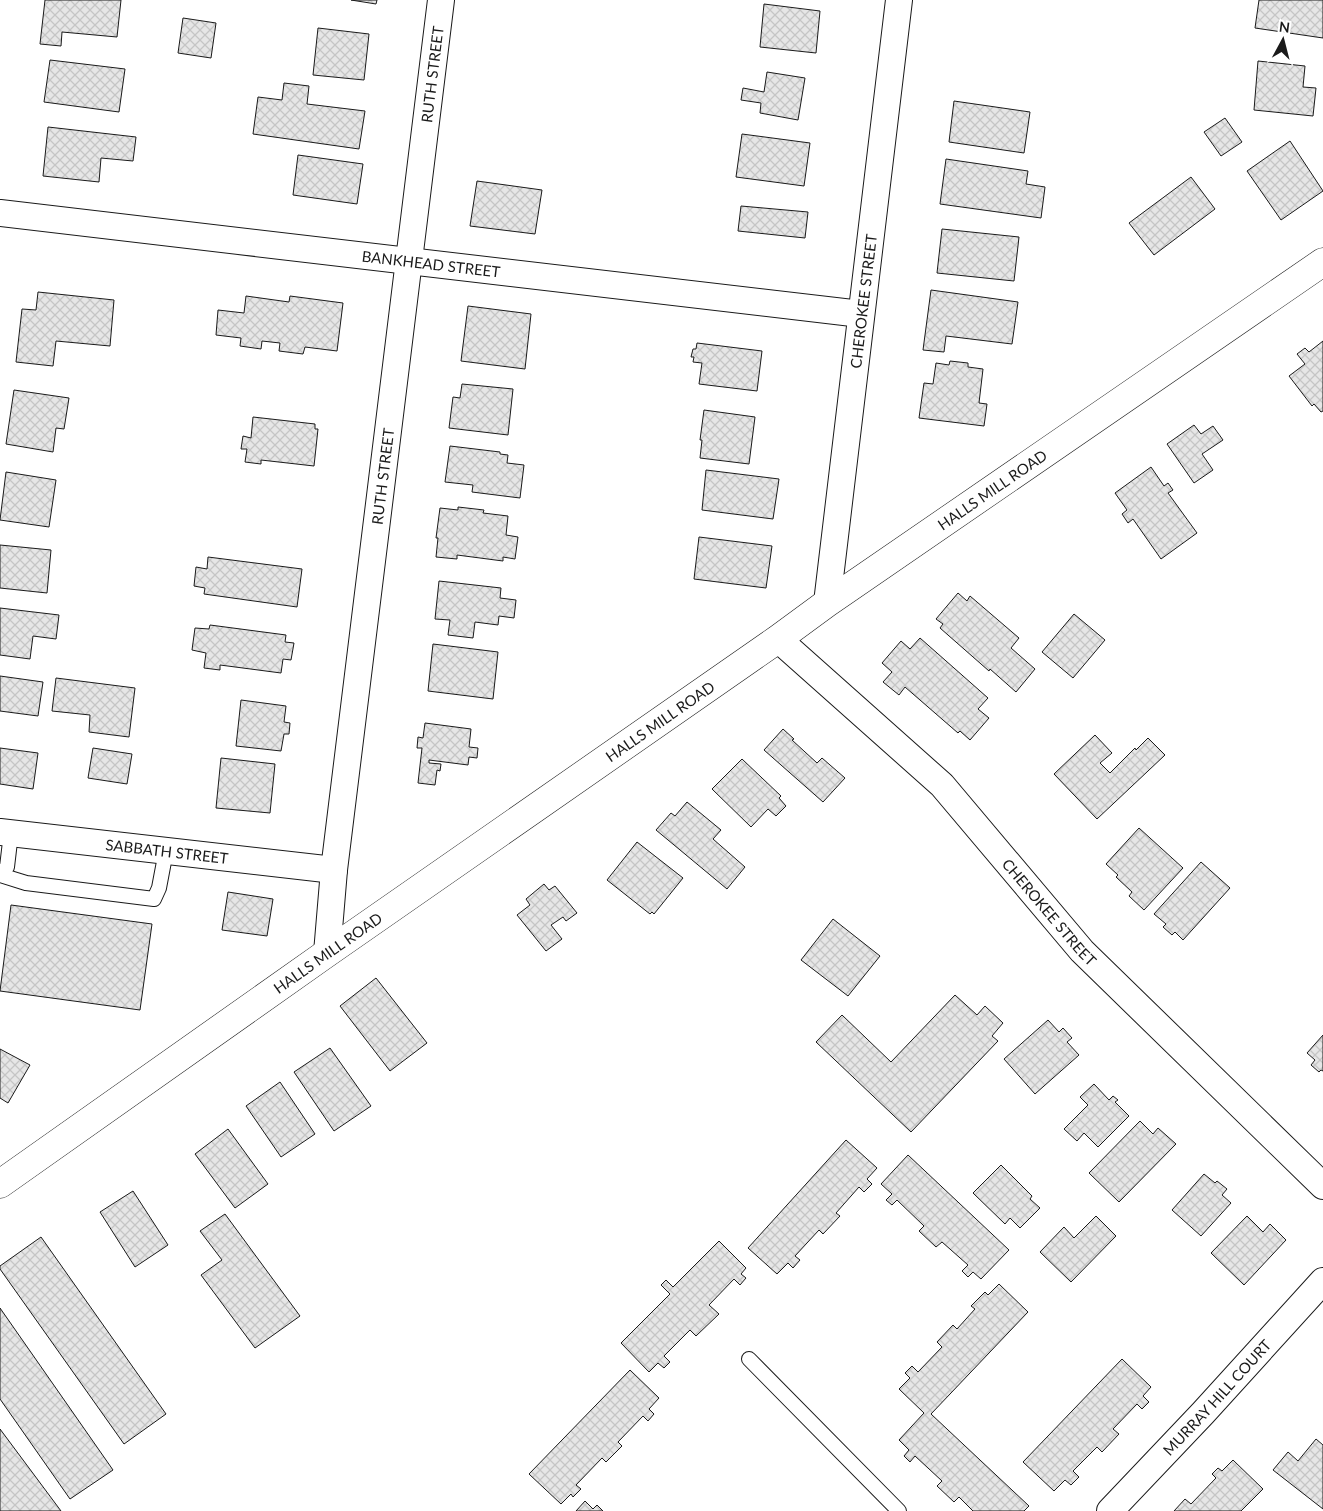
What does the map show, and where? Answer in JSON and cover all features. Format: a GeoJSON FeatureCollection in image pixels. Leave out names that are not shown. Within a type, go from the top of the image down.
{"type":"FeatureCollection","features":[{"type":"Feature","properties":{"kind":"street","name":"RUTH STREET"},"geometry":{"type":"LineString","coordinates":[[326,953],[334,870],[442,0]]}},
{"type":"Feature","properties":{"kind":"street","name":"CHEROKEE STREET"},"geometry":{"type":"LineString","coordinates":[[827,603],[899,0]]}},
{"type":"Feature","properties":{"kind":"street","name":"BANKHEAD STREET"},"geometry":{"type":"LineString","coordinates":[[0,213],[860,314]]}},
{"type":"Feature","properties":{"kind":"street","name":"HALLS MILL ROAD"},"geometry":{"type":"LineString","coordinates":[[0,1184],[326,953],[827,603],[1323,262]]}},
{"type":"Feature","properties":{"kind":"street","name":"CHEROKEE STREET"},"geometry":{"type":"LineString","coordinates":[[778,639],[942,785],[1082,951],[1323,1186]]}},
{"type":"Feature","properties":{"kind":"street","name":"SABBATH STREET"},"geometry":{"type":"LineString","coordinates":[[6,832],[334,870]]}},
{"type":"Feature","properties":{"kind":"street","name":"MURRAY HILL COURT"},"geometry":{"type":"LineString","coordinates":[[1110,1511],[1323,1281]]}},
{"type":"Feature","properties":{"kind":"lane"},"geometry":{"type":"LineString","coordinates":[[6,832],[7,867],[0,875],[26,883],[154,899],[159,888],[166,851]]}},
{"type":"Feature","properties":{"kind":"lane"},"geometry":{"type":"LineString","coordinates":[[749,1359],[899,1511]]}},
{"type":"Feature","properties":{"kind":"building"},"geometry":{"type":"Polygon","coordinates":[[[45,0],[121,0],[117,37],[62,32],[61,46],[40,44],[45,0]]]}},
{"type":"Feature","properties":{"kind":"building"},"geometry":{"type":"Polygon","coordinates":[[[351,0],[377,0],[376,4],[351,0]]]}},
{"type":"Feature","properties":{"kind":"building"},"geometry":{"type":"Polygon","coordinates":[[[1259,0],[1323,0],[1323,38],[1255,28],[1259,0]]]}},
{"type":"Feature","properties":{"kind":"building"},"geometry":{"type":"Polygon","coordinates":[[[764,4],[820,11],[816,53],[760,47],[764,4]]]}},
{"type":"Feature","properties":{"kind":"building"},"geometry":{"type":"Polygon","coordinates":[[[183,18],[216,23],[211,58],[178,53],[183,18]]]}},
{"type":"Feature","properties":{"kind":"building"},"geometry":{"type":"Polygon","coordinates":[[[318,28],[369,34],[364,80],[313,75],[318,28]]]}},
{"type":"Feature","properties":{"kind":"building"},"geometry":{"type":"Polygon","coordinates":[[[50,60],[125,69],[119,112],[44,102],[50,60]]]}},
{"type":"Feature","properties":{"kind":"building"},"geometry":{"type":"Polygon","coordinates":[[[1258,61],[1305,66],[1303,87],[1316,88],[1313,116],[1254,110],[1258,61]]]}},
{"type":"Feature","properties":{"kind":"building"},"geometry":{"type":"Polygon","coordinates":[[[767,72],[805,78],[798,120],[760,113],[761,103],[741,100],[743,88],[764,92],[767,72]]]}},
{"type":"Feature","properties":{"kind":"building"},"geometry":{"type":"Polygon","coordinates":[[[284,83],[309,86],[307,104],[365,111],[359,149],[253,134],[258,97],[282,100],[284,83]]]}},
{"type":"Feature","properties":{"kind":"building"},"geometry":{"type":"Polygon","coordinates":[[[954,101],[1030,112],[1024,153],[949,142],[954,101]]]}},
{"type":"Feature","properties":{"kind":"building"},"geometry":{"type":"Polygon","coordinates":[[[1225,118],[1242,142],[1221,156],[1204,132],[1225,118]]]}},
{"type":"Feature","properties":{"kind":"building"},"geometry":{"type":"Polygon","coordinates":[[[48,127],[136,137],[133,161],[101,158],[99,182],[43,176],[48,127]]]}},
{"type":"Feature","properties":{"kind":"building"},"geometry":{"type":"Polygon","coordinates":[[[742,134],[810,143],[804,186],[736,177],[742,134]]]}},
{"type":"Feature","properties":{"kind":"building"},"geometry":{"type":"Polygon","coordinates":[[[1290,141],[1323,191],[1281,220],[1247,171],[1290,141]]]}},
{"type":"Feature","properties":{"kind":"building"},"geometry":{"type":"Polygon","coordinates":[[[298,155],[363,164],[357,204],[293,195],[298,155]]]}},
{"type":"Feature","properties":{"kind":"building"},"geometry":{"type":"Polygon","coordinates":[[[946,159],[1028,171],[1026,184],[1045,187],[1041,218],[940,204],[946,159]]]}},
{"type":"Feature","properties":{"kind":"building"},"geometry":{"type":"Polygon","coordinates":[[[1191,177],[1215,209],[1154,255],[1129,223],[1191,177]]]}},
{"type":"Feature","properties":{"kind":"building"},"geometry":{"type":"Polygon","coordinates":[[[477,181],[542,190],[535,234],[470,226],[477,181]]]}},
{"type":"Feature","properties":{"kind":"building"},"geometry":{"type":"Polygon","coordinates":[[[741,206],[808,212],[805,238],[738,231],[741,206]]]}},
{"type":"Feature","properties":{"kind":"building"},"geometry":{"type":"Polygon","coordinates":[[[942,229],[1019,237],[1014,281],[937,273],[942,229]]]}},
{"type":"Feature","properties":{"kind":"building"},"geometry":{"type":"Polygon","coordinates":[[[931,290],[1018,302],[1012,344],[946,336],[944,352],[923,350],[931,290]]]}},
{"type":"Feature","properties":{"kind":"building"},"geometry":{"type":"Polygon","coordinates":[[[38,292],[114,300],[110,346],[56,341],[53,366],[16,362],[22,309],[36,310],[38,292]]]}},
{"type":"Feature","properties":{"kind":"building"},"geometry":{"type":"Polygon","coordinates":[[[246,296],[289,302],[290,296],[343,303],[337,351],[305,347],[303,354],[279,351],[280,343],[262,341],[261,349],[240,346],[241,338],[216,335],[218,310],[244,313],[246,296]]]}},
{"type":"Feature","properties":{"kind":"building"},"geometry":{"type":"Polygon","coordinates":[[[468,306],[531,314],[525,369],[461,361],[468,306]]]}},
{"type":"Feature","properties":{"kind":"building"},"geometry":{"type":"Polygon","coordinates":[[[1323,341],[1323,411],[1321,412],[1314,404],[1312,406],[1289,376],[1305,364],[1297,354],[1305,348],[1309,352],[1323,341]]]}},
{"type":"Feature","properties":{"kind":"building"},"geometry":{"type":"Polygon","coordinates":[[[697,343],[762,351],[757,391],[699,384],[702,363],[693,362],[694,357],[691,357],[697,343]]]}},
{"type":"Feature","properties":{"kind":"building"},"geometry":{"type":"Polygon","coordinates":[[[950,361],[968,363],[968,367],[983,369],[979,403],[987,404],[984,426],[919,418],[924,383],[933,384],[936,363],[949,365],[950,361]]]}},
{"type":"Feature","properties":{"kind":"building"},"geometry":{"type":"Polygon","coordinates":[[[462,384],[513,389],[508,435],[449,428],[453,397],[460,398],[462,384]]]}},
{"type":"Feature","properties":{"kind":"building"},"geometry":{"type":"Polygon","coordinates":[[[14,390],[69,398],[64,429],[56,428],[53,452],[6,444],[14,390]]]}},
{"type":"Feature","properties":{"kind":"building"},"geometry":{"type":"Polygon","coordinates":[[[704,410],[755,417],[749,464],[700,458],[704,410]]]}},
{"type":"Feature","properties":{"kind":"building"},"geometry":{"type":"Polygon","coordinates":[[[253,417],[315,424],[315,429],[318,429],[314,466],[261,460],[261,464],[245,462],[247,449],[241,449],[243,436],[251,438],[253,417]]]}},
{"type":"Feature","properties":{"kind":"building"},"geometry":{"type":"Polygon","coordinates":[[[1194,425],[1201,434],[1213,426],[1223,440],[1202,454],[1213,470],[1194,483],[1167,444],[1194,425]]]}},
{"type":"Feature","properties":{"kind":"building"},"geometry":{"type":"Polygon","coordinates":[[[450,446],[500,452],[500,454],[508,455],[507,463],[524,465],[520,498],[472,492],[473,485],[445,482],[450,446]]]}},
{"type":"Feature","properties":{"kind":"building"},"geometry":{"type":"Polygon","coordinates":[[[1151,467],[1164,486],[1168,483],[1173,490],[1168,493],[1197,533],[1161,559],[1133,519],[1128,523],[1122,514],[1127,510],[1115,493],[1151,467]]]}},
{"type":"Feature","properties":{"kind":"building"},"geometry":{"type":"Polygon","coordinates":[[[706,470],[779,479],[773,519],[702,510],[706,470]]]}},
{"type":"Feature","properties":{"kind":"building"},"geometry":{"type":"Polygon","coordinates":[[[6,472],[56,480],[49,527],[0,520],[6,472]]]}},
{"type":"Feature","properties":{"kind":"building"},"geometry":{"type":"Polygon","coordinates":[[[458,507],[484,510],[483,513],[508,516],[506,535],[518,537],[515,559],[503,557],[503,561],[457,555],[457,559],[436,557],[438,538],[436,538],[440,508],[458,510],[458,507]]]}},
{"type":"Feature","properties":{"kind":"building"},"geometry":{"type":"Polygon","coordinates":[[[699,537],[772,546],[766,588],[694,579],[699,537]]]}},
{"type":"Feature","properties":{"kind":"building"},"geometry":{"type":"Polygon","coordinates":[[[0,545],[51,550],[47,593],[0,588],[0,545]]]}},
{"type":"Feature","properties":{"kind":"building"},"geometry":{"type":"Polygon","coordinates":[[[208,557],[302,569],[297,607],[204,594],[205,588],[194,586],[196,567],[207,569],[208,557]]]}},
{"type":"Feature","properties":{"kind":"building"},"geometry":{"type":"Polygon","coordinates":[[[439,581],[501,588],[500,598],[516,600],[514,618],[499,616],[498,625],[475,622],[473,638],[448,635],[450,620],[435,619],[439,581]]]}},
{"type":"Feature","properties":{"kind":"building"},"geometry":{"type":"Polygon","coordinates":[[[958,593],[967,601],[970,596],[1019,638],[1011,648],[1035,669],[1016,692],[940,628],[943,624],[936,619],[958,593]]]}},
{"type":"Feature","properties":{"kind":"building"},"geometry":{"type":"Polygon","coordinates":[[[0,608],[59,615],[56,639],[33,636],[30,659],[0,655],[0,608]]]}},
{"type":"Feature","properties":{"kind":"building"},"geometry":{"type":"Polygon","coordinates":[[[1074,614],[1105,640],[1073,678],[1042,652],[1074,614]]]}},
{"type":"Feature","properties":{"kind":"building"},"geometry":{"type":"Polygon","coordinates":[[[210,625],[286,635],[285,642],[294,643],[291,660],[283,659],[281,673],[220,665],[220,670],[204,668],[206,653],[192,650],[195,628],[209,629],[210,625]]]}},
{"type":"Feature","properties":{"kind":"building"},"geometry":{"type":"Polygon","coordinates":[[[920,638],[988,698],[978,709],[989,718],[970,740],[960,731],[958,733],[905,687],[899,695],[883,682],[892,672],[882,663],[901,641],[910,649],[920,638]]]}},
{"type":"Feature","properties":{"kind":"building"},"geometry":{"type":"Polygon","coordinates":[[[433,644],[498,652],[493,699],[428,691],[433,644]]]}},
{"type":"Feature","properties":{"kind":"building"},"geometry":{"type":"Polygon","coordinates":[[[0,676],[43,682],[38,716],[0,711],[0,676]]]}},
{"type":"Feature","properties":{"kind":"building"},"geometry":{"type":"Polygon","coordinates":[[[56,678],[135,688],[129,737],[89,732],[90,715],[52,711],[56,678]]]}},
{"type":"Feature","properties":{"kind":"building"},"geometry":{"type":"Polygon","coordinates":[[[241,700],[286,706],[284,722],[290,723],[289,734],[284,734],[281,751],[236,746],[241,700]]]}},
{"type":"Feature","properties":{"kind":"building"},"geometry":{"type":"Polygon","coordinates":[[[425,723],[471,729],[469,747],[478,748],[477,758],[469,757],[468,765],[429,760],[429,763],[441,764],[440,771],[437,770],[435,785],[418,783],[422,748],[417,748],[418,737],[423,738],[425,723]]]}},
{"type":"Feature","properties":{"kind":"building"},"geometry":{"type":"Polygon","coordinates":[[[783,729],[817,763],[822,758],[845,778],[823,802],[764,750],[783,729]]]}},
{"type":"Feature","properties":{"kind":"building"},"geometry":{"type":"Polygon","coordinates":[[[1095,735],[1112,753],[1100,763],[1110,773],[1148,738],[1165,755],[1097,819],[1054,774],[1095,735]]]}},
{"type":"Feature","properties":{"kind":"building"},"geometry":{"type":"Polygon","coordinates":[[[0,748],[38,753],[33,789],[0,784],[0,748]]]}},
{"type":"Feature","properties":{"kind":"building"},"geometry":{"type":"Polygon","coordinates":[[[93,748],[132,754],[127,784],[88,778],[93,748]]]}},
{"type":"Feature","properties":{"kind":"building"},"geometry":{"type":"Polygon","coordinates":[[[221,758],[275,764],[270,813],[216,808],[221,758]]]}},
{"type":"Feature","properties":{"kind":"building"},"geometry":{"type":"Polygon","coordinates":[[[742,759],[781,796],[779,798],[786,806],[776,816],[768,809],[751,827],[712,789],[742,759]]]}},
{"type":"Feature","properties":{"kind":"building"},"geometry":{"type":"Polygon","coordinates":[[[687,802],[721,830],[713,839],[745,867],[727,889],[656,830],[671,813],[675,816],[687,802]]]}},
{"type":"Feature","properties":{"kind":"building"},"geometry":{"type":"Polygon","coordinates":[[[1139,828],[1183,868],[1144,910],[1129,896],[1132,892],[1116,877],[1118,875],[1106,864],[1139,828]]]}},
{"type":"Feature","properties":{"kind":"building"},"geometry":{"type":"Polygon","coordinates":[[[637,842],[683,878],[654,914],[652,912],[650,914],[607,880],[637,842]]]}},
{"type":"Feature","properties":{"kind":"building"},"geometry":{"type":"Polygon","coordinates":[[[1201,862],[1230,888],[1183,940],[1175,932],[1172,935],[1163,927],[1166,924],[1154,914],[1201,862]]]}},
{"type":"Feature","properties":{"kind":"building"},"geometry":{"type":"Polygon","coordinates":[[[544,884],[549,890],[555,886],[577,913],[566,921],[563,917],[551,925],[562,939],[546,951],[517,915],[530,905],[526,899],[544,884]]]}},
{"type":"Feature","properties":{"kind":"building"},"geometry":{"type":"Polygon","coordinates":[[[228,892],[273,899],[267,936],[222,930],[228,892]]]}},
{"type":"Feature","properties":{"kind":"building"},"geometry":{"type":"Polygon","coordinates":[[[11,905],[152,924],[140,1010],[0,991],[11,905]]]}},
{"type":"Feature","properties":{"kind":"building"},"geometry":{"type":"Polygon","coordinates":[[[833,919],[880,956],[848,996],[801,960],[833,919]]]}},
{"type":"Feature","properties":{"kind":"building"},"geometry":{"type":"Polygon","coordinates":[[[376,978],[427,1043],[390,1071],[340,1006],[376,978]]]}},
{"type":"Feature","properties":{"kind":"building"},"geometry":{"type":"Polygon","coordinates":[[[955,995],[977,1015],[985,1006],[1003,1023],[992,1036],[998,1041],[911,1132],[816,1042],[842,1015],[891,1062],[955,995]]]}},
{"type":"Feature","properties":{"kind":"building"},"geometry":{"type":"Polygon","coordinates":[[[1048,1020],[1059,1032],[1063,1028],[1072,1038],[1067,1042],[1079,1055],[1035,1094],[1004,1059],[1048,1020]]]}},
{"type":"Feature","properties":{"kind":"building"},"geometry":{"type":"Polygon","coordinates":[[[1323,1035],[1323,1071],[1319,1072],[1311,1065],[1315,1060],[1307,1053],[1323,1035]]]}},
{"type":"Feature","properties":{"kind":"building"},"geometry":{"type":"Polygon","coordinates":[[[330,1048],[371,1106],[334,1131],[294,1072],[330,1048]]]}},
{"type":"Feature","properties":{"kind":"building"},"geometry":{"type":"Polygon","coordinates":[[[0,1049],[30,1065],[8,1103],[0,1098],[0,1049]]]}},
{"type":"Feature","properties":{"kind":"building"},"geometry":{"type":"Polygon","coordinates":[[[280,1082],[315,1134],[281,1157],[246,1106],[280,1082]]]}},
{"type":"Feature","properties":{"kind":"building"},"geometry":{"type":"Polygon","coordinates":[[[1094,1084],[1109,1100],[1113,1096],[1118,1100],[1115,1102],[1129,1116],[1098,1147],[1084,1133],[1077,1141],[1064,1129],[1088,1105],[1080,1097],[1094,1084]]]}},
{"type":"Feature","properties":{"kind":"building"},"geometry":{"type":"Polygon","coordinates":[[[1140,1121],[1153,1134],[1158,1128],[1176,1144],[1119,1202],[1089,1173],[1140,1121]]]}},
{"type":"Feature","properties":{"kind":"building"},"geometry":{"type":"Polygon","coordinates":[[[228,1129],[268,1184],[235,1208],[195,1154],[228,1129]]]}},
{"type":"Feature","properties":{"kind":"building"},"geometry":{"type":"Polygon","coordinates":[[[846,1140],[877,1168],[867,1179],[872,1184],[864,1192],[859,1187],[836,1213],[840,1216],[823,1234],[819,1230],[795,1256],[800,1260],[793,1268],[788,1263],[777,1274],[748,1248],[846,1140]]]}},
{"type":"Feature","properties":{"kind":"building"},"geometry":{"type":"Polygon","coordinates":[[[908,1155],[1009,1250],[981,1279],[973,1272],[968,1277],[962,1271],[968,1265],[942,1242],[936,1247],[919,1231],[924,1226],[897,1200],[892,1205],[886,1200],[892,1194],[881,1184],[908,1155]]]}},
{"type":"Feature","properties":{"kind":"building"},"geometry":{"type":"Polygon","coordinates":[[[1001,1165],[1032,1196],[1030,1199],[1040,1208],[1020,1228],[1010,1218],[1005,1224],[973,1193],[1001,1165]]]}},
{"type":"Feature","properties":{"kind":"building"},"geometry":{"type":"Polygon","coordinates":[[[1204,1174],[1215,1183],[1217,1181],[1227,1189],[1222,1195],[1231,1203],[1201,1236],[1172,1210],[1204,1174]]]}},
{"type":"Feature","properties":{"kind":"building"},"geometry":{"type":"Polygon","coordinates":[[[133,1191],[168,1245],[135,1267],[100,1212],[133,1191]]]}},
{"type":"Feature","properties":{"kind":"building"},"geometry":{"type":"Polygon","coordinates":[[[225,1214],[300,1316],[255,1348],[201,1275],[222,1260],[200,1231],[225,1214]]]}},
{"type":"Feature","properties":{"kind":"building"},"geometry":{"type":"Polygon","coordinates":[[[1096,1216],[1116,1236],[1071,1282],[1040,1252],[1064,1227],[1074,1238],[1096,1216]]]}},
{"type":"Feature","properties":{"kind":"building"},"geometry":{"type":"Polygon","coordinates":[[[1247,1216],[1263,1232],[1270,1224],[1286,1240],[1244,1285],[1211,1253],[1247,1216]]]}},
{"type":"Feature","properties":{"kind":"building"},"geometry":{"type":"Polygon","coordinates":[[[41,1237],[166,1414],[124,1444],[0,1269],[0,1266],[41,1237]]]}},
{"type":"Feature","properties":{"kind":"building"},"geometry":{"type":"Polygon","coordinates":[[[719,1241],[746,1268],[741,1274],[746,1278],[740,1285],[734,1279],[709,1305],[719,1314],[696,1336],[690,1330],[664,1356],[670,1362],[664,1368],[658,1363],[649,1372],[621,1343],[670,1294],[661,1285],[666,1280],[673,1287],[719,1241]]]}},
{"type":"Feature","properties":{"kind":"building"},"geometry":{"type":"Polygon","coordinates":[[[999,1284],[1028,1312],[931,1414],[1029,1506],[1024,1511],[973,1511],[959,1497],[954,1502],[937,1486],[942,1481],[915,1456],[910,1462],[904,1456],[909,1450],[899,1440],[924,1413],[899,1389],[910,1378],[905,1373],[912,1366],[918,1372],[942,1347],[937,1342],[953,1325],[957,1329],[975,1309],[971,1306],[985,1292],[988,1295],[999,1284]]]}},
{"type":"Feature","properties":{"kind":"building"},"geometry":{"type":"Polygon","coordinates":[[[0,1308],[113,1470],[70,1499],[0,1399],[0,1308]]]}},
{"type":"Feature","properties":{"kind":"building"},"geometry":{"type":"Polygon","coordinates":[[[1122,1359],[1151,1387],[1143,1396],[1149,1402],[1142,1409],[1137,1404],[1113,1429],[1119,1434],[1102,1452],[1097,1447],[1073,1471],[1079,1477],[1071,1485],[1065,1480],[1054,1491],[1023,1462],[1122,1359]]]}},
{"type":"Feature","properties":{"kind":"building"},"geometry":{"type":"Polygon","coordinates":[[[630,1370],[659,1398],[649,1409],[654,1414],[648,1421],[643,1416],[618,1442],[622,1446],[606,1462],[602,1458],[576,1485],[581,1489],[573,1497],[571,1494],[561,1504],[529,1474],[630,1370]]]}},
{"type":"Feature","properties":{"kind":"building"},"geometry":{"type":"Polygon","coordinates":[[[0,1429],[61,1511],[0,1511],[0,1429]]]}},
{"type":"Feature","properties":{"kind":"building"},"geometry":{"type":"Polygon","coordinates":[[[1316,1439],[1323,1445],[1323,1509],[1273,1470],[1288,1452],[1298,1461],[1316,1439]]]}},
{"type":"Feature","properties":{"kind":"building"},"geometry":{"type":"Polygon","coordinates":[[[1233,1460],[1263,1489],[1241,1511],[1174,1511],[1185,1499],[1191,1504],[1216,1478],[1212,1474],[1218,1468],[1222,1471],[1233,1460]]]}},
{"type":"Feature","properties":{"kind":"building"},"geometry":{"type":"Polygon","coordinates":[[[585,1501],[593,1509],[597,1505],[603,1511],[576,1511],[585,1501]]]}}]}
